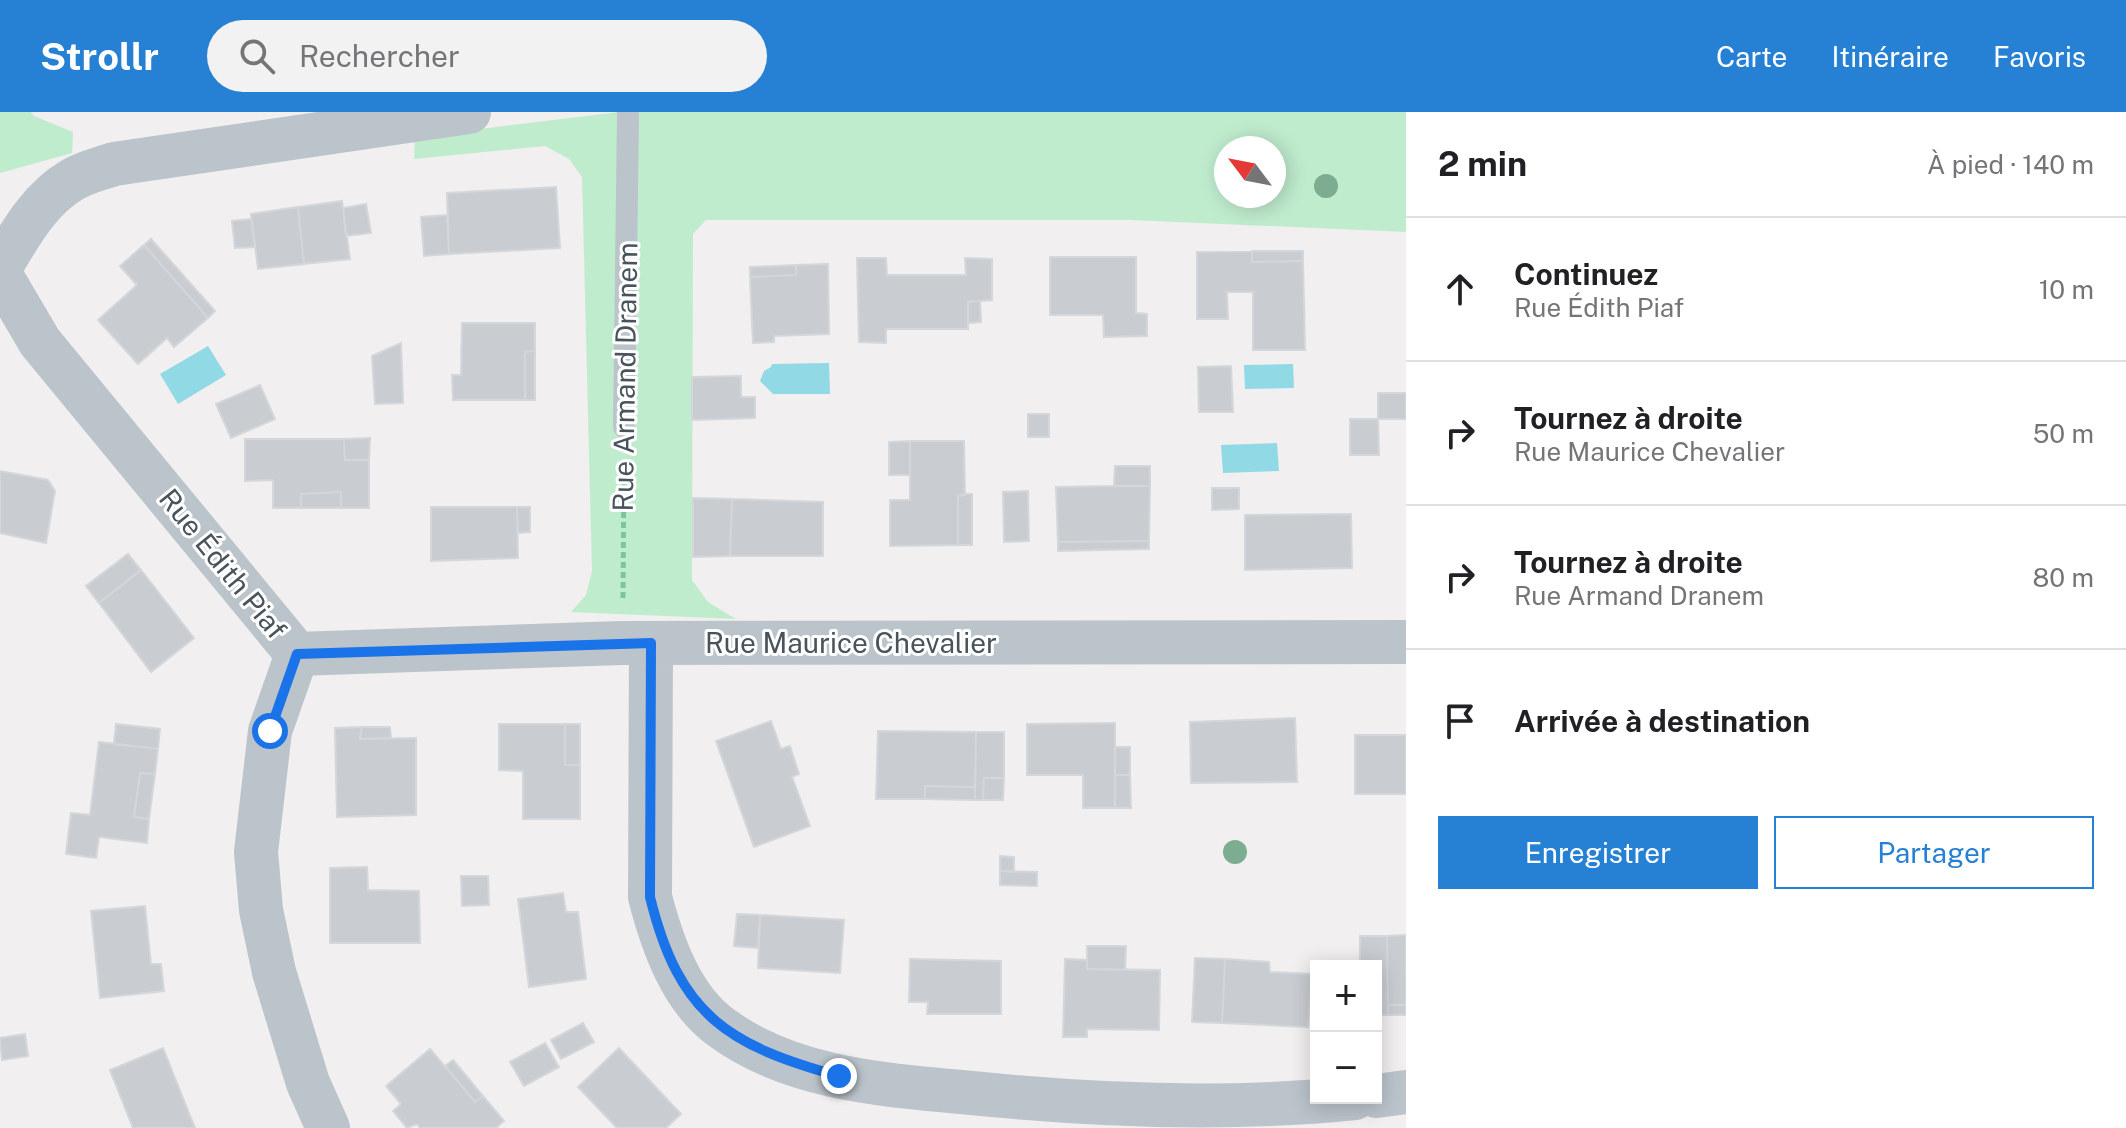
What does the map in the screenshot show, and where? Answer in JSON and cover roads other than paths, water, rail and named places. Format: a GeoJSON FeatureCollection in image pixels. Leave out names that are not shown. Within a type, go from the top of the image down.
{"type":"FeatureCollection","features":[{"type":"Feature","properties":{"kind":"street"},"geometry":{"type":"LineString","coordinates":[[0,271],[13,218],[75,178],[114,164],[469,112]]}},
{"type":"Feature","properties":{"kind":"street","name":"Rue Édith Piaf"},"geometry":{"type":"LineString","coordinates":[[0,271],[40,342],[297,654],[270,731],[256,852],[261,910],[274,972],[290,1032],[328,1128]]}},
{"type":"Feature","properties":{"kind":"street","name":"Rue Maurice Chevalier"},"geometry":{"type":"LineString","coordinates":[[297,654],[636,643],[1406,642]]}},
{"type":"Feature","properties":{"kind":"street"},"geometry":{"type":"LineString","coordinates":[[636,643],[650,897],[660,937],[677,971],[694,999],[720,1027],[783,1061],[839,1076],[898,1086],[1153,1107],[1310,1101]]}},
{"type":"Feature","properties":{"kind":"street"},"geometry":{"type":"LineString","coordinates":[[1382,1095],[1406,1092]]}},
{"type":"Feature","properties":{"kind":"lane","name":"Rue Armand Dranem"},"geometry":{"type":"LineString","coordinates":[[624,427],[628,112]]}},
{"type":"Feature","properties":{"kind":"water"},"geometry":{"type":"Polygon","coordinates":[[[208,346],[226,375],[178,404],[160,374],[208,346]]]}},
{"type":"Feature","properties":{"kind":"water"},"geometry":{"type":"Polygon","coordinates":[[[829,363],[830,394],[773,394],[760,381],[764,371],[772,364],[829,363]]]}},
{"type":"Feature","properties":{"kind":"water"},"geometry":{"type":"Polygon","coordinates":[[[1293,364],[1294,388],[1245,389],[1244,365],[1293,364]]]}},
{"type":"Feature","properties":{"kind":"water"},"geometry":{"type":"Polygon","coordinates":[[[1277,443],[1279,471],[1223,473],[1221,445],[1277,443]]]}}]}
